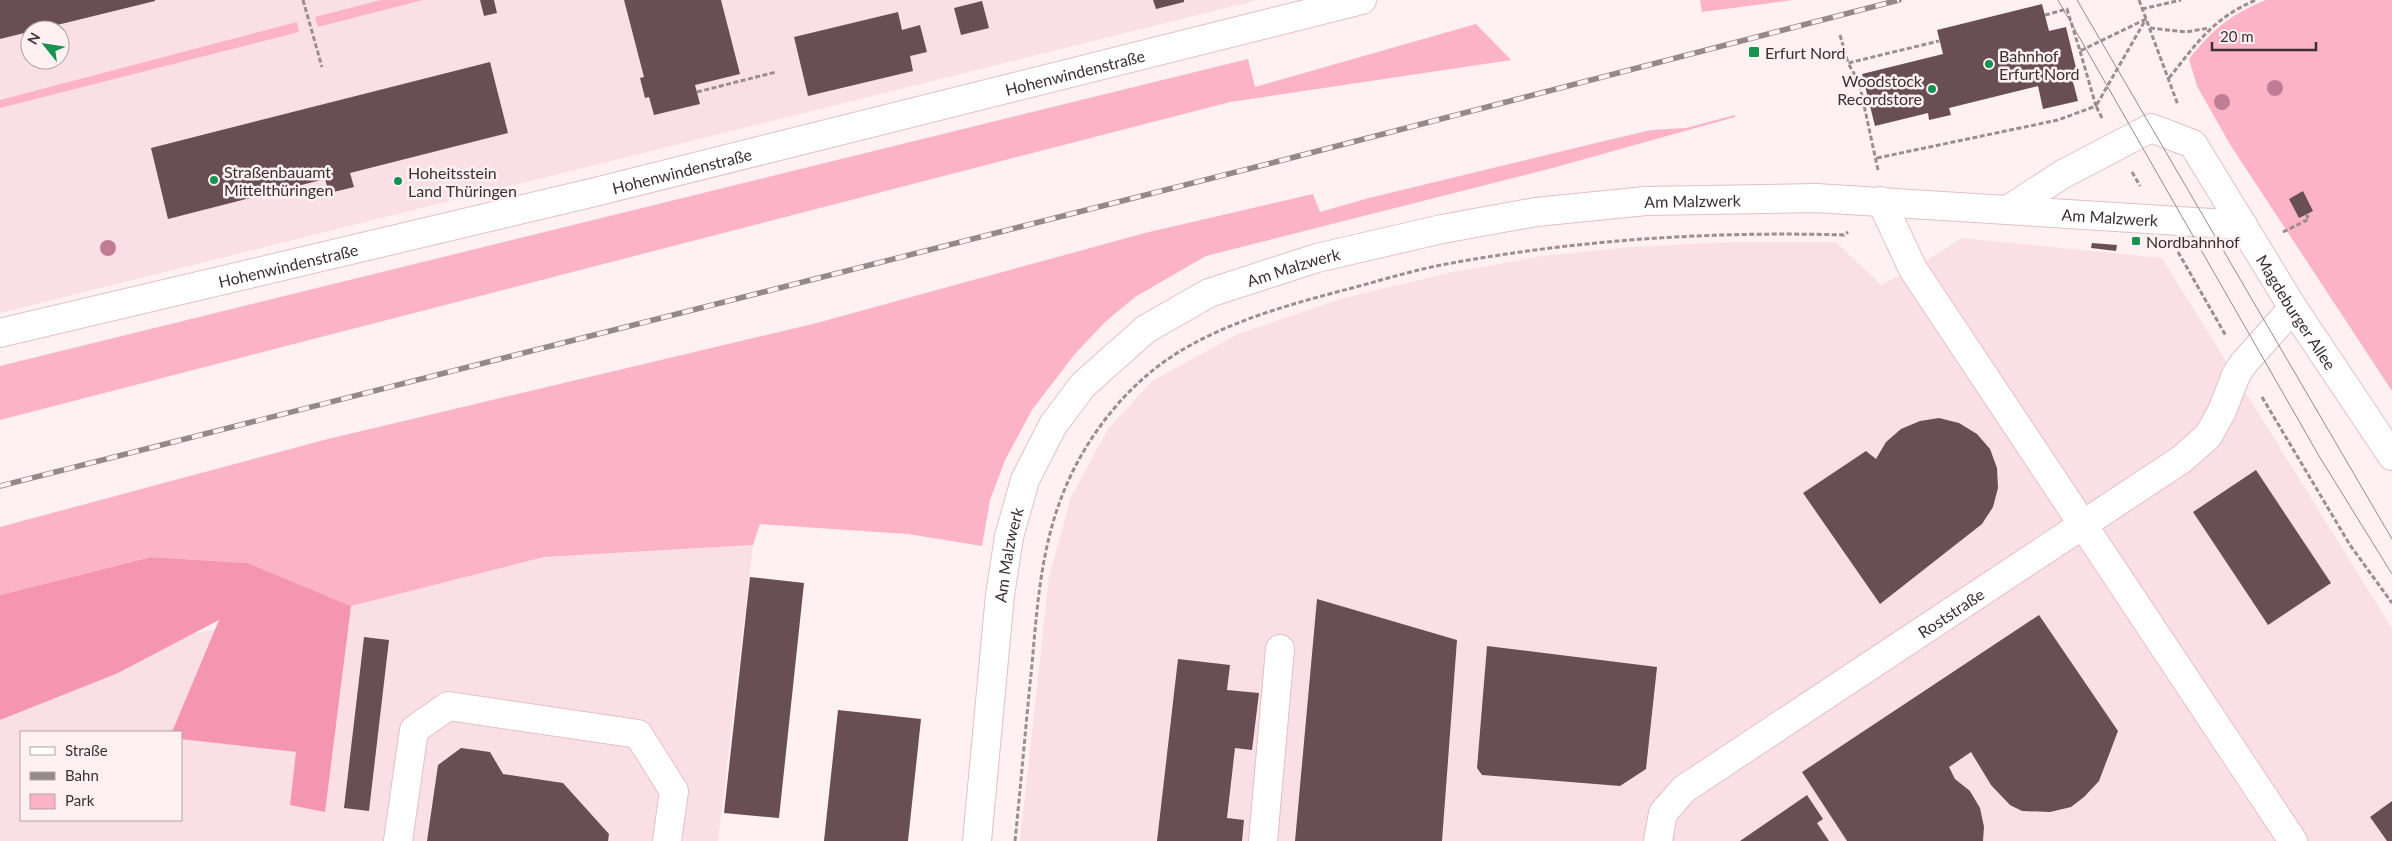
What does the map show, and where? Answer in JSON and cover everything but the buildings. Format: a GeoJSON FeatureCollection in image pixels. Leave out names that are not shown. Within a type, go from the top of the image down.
{"type":"FeatureCollection","features":[{"type":"Feature","properties":{"kind":"street","name":"Hohenwindenstraße"},"geometry":{"type":"LineString","coordinates":[[0,334],[591,193],[1362,0]]}},
{"type":"Feature","properties":{"kind":"street"},"geometry":{"type":"LineString","coordinates":[[2009,209],[2063,174],[2151,128],[2193,144]]}},
{"type":"Feature","properties":{"kind":"street","name":"Magdeburger Allee"},"geometry":{"type":"LineString","coordinates":[[2193,144],[2293,308],[2392,456]]}},
{"type":"Feature","properties":{"kind":"street","name":"Am Malzwerk"},"geometry":{"type":"LineString","coordinates":[[977,841],[1000,595],[1008,536],[1025,480],[1054,425],[1083,384],[1146,329],[1209,292],[1317,258],[1442,229],[1527,214],[1646,201],[1798,198],[1881,201],[2243,225]]}},
{"type":"Feature","properties":{"kind":"street"},"geometry":{"type":"LineString","coordinates":[[1881,201],[1913,269],[2294,841]]}},
{"type":"Feature","properties":{"kind":"street"},"geometry":{"type":"LineString","coordinates":[[2239,370],[2293,308]]}},
{"type":"Feature","properties":{"kind":"street","name":"Roststraße"},"geometry":{"type":"LineString","coordinates":[[1658,841],[1663,813],[1684,789],[2182,459],[2208,436],[2222,411],[2239,370]]}},
{"type":"Feature","properties":{"kind":"street"},"geometry":{"type":"LineString","coordinates":[[1263,841],[1280,650]]}},
{"type":"Feature","properties":{"kind":"street"},"geometry":{"type":"LineString","coordinates":[[398,841],[414,730],[448,706],[638,734],[674,791],[667,841]]}},
{"type":"Feature","properties":{"kind":"path"},"geometry":{"type":"LineString","coordinates":[[303,0],[322,67]]}},
{"type":"Feature","properties":{"kind":"path"},"geometry":{"type":"LineString","coordinates":[[2139,0],[2193,144]]}},
{"type":"Feature","properties":{"kind":"path"},"geometry":{"type":"LineString","coordinates":[[2142,9],[2181,0]]}},
{"type":"Feature","properties":{"kind":"path"},"geometry":{"type":"LineString","coordinates":[[2169,78],[2209,28],[2229,12],[2256,0]]}},
{"type":"Feature","properties":{"kind":"path"},"geometry":{"type":"LineString","coordinates":[[2045,15],[2067,9],[2096,106],[2239,370],[2350,545],[2392,603]]}},
{"type":"Feature","properties":{"kind":"path"},"geometry":{"type":"LineString","coordinates":[[2080,51],[2146,19]]}},
{"type":"Feature","properties":{"kind":"path"},"geometry":{"type":"LineString","coordinates":[[1877,158],[2058,120],[2096,106],[2146,19]]}},
{"type":"Feature","properties":{"kind":"path"},"geometry":{"type":"LineString","coordinates":[[2150,28],[2186,32],[2209,28]]}},
{"type":"Feature","properties":{"kind":"path"},"geometry":{"type":"LineString","coordinates":[[1015,841],[1036,618],[1043,569],[1053,525],[1062,494],[1081,457],[1102,424],[1147,375],[1189,347],[1223,328],[1293,303],[1439,266],[1540,250],[1651,238],[1778,233],[1844,235],[1881,201],[1877,158],[1859,82],[1848,63],[1840,35]]}},
{"type":"Feature","properties":{"kind":"path"},"geometry":{"type":"LineString","coordinates":[[1848,63],[1939,41]]}},
{"type":"Feature","properties":{"kind":"path"},"geometry":{"type":"LineString","coordinates":[[697,92],[776,72]]}},
{"type":"Feature","properties":{"kind":"shaded area"},"geometry":{"type":"Polygon","coordinates":[[[0,0],[1258,0],[0,313],[0,0]]]}},
{"type":"Feature","properties":{"kind":"shaded area"},"geometry":{"type":"Polygon","coordinates":[[[1962,238],[2162,258],[2392,628],[2392,841],[1020,841],[1049,577],[1071,497],[1108,429],[1152,381],[1238,334],[1340,299],[1448,273],[1542,256],[1630,247],[1732,242],[1836,242],[1881,285],[1913,269],[1962,238]]]}},
{"type":"Feature","properties":{"kind":"shaded area"},"geometry":{"type":"Polygon","coordinates":[[[753,545],[718,841],[0,841],[0,667],[351,606],[544,557],[753,545]]]}},
{"type":"Feature","properties":{"kind":"shaded area"},"geometry":{"type":"Polygon","coordinates":[[[151,557],[248,563],[351,606],[325,812],[290,805],[296,752],[182,739],[182,731],[172,731],[219,620],[118,673],[0,720],[0,595],[151,557]]]}},
{"type":"Feature","properties":{"kind":"green space"},"geometry":{"type":"Polygon","coordinates":[[[381,0],[423,0],[318,27],[315,17],[381,0]]]}},
{"type":"Feature","properties":{"kind":"green space"},"geometry":{"type":"Polygon","coordinates":[[[1700,0],[1793,0],[1702,12],[1700,0]]]}},
{"type":"Feature","properties":{"kind":"green space"},"geometry":{"type":"Polygon","coordinates":[[[2266,0],[2392,0],[2392,391],[2231,146],[2197,86],[2189,59],[2223,23],[2242,11],[2266,0]]]}},
{"type":"Feature","properties":{"kind":"green space"},"geometry":{"type":"Polygon","coordinates":[[[297,22],[299,32],[0,108],[0,100],[297,22]]]}},
{"type":"Feature","properties":{"kind":"green space"},"geometry":{"type":"Polygon","coordinates":[[[1476,24],[1511,60],[1230,102],[0,420],[0,366],[1248,59],[1255,87],[1476,24]]]}},
{"type":"Feature","properties":{"kind":"green space"},"geometry":{"type":"Polygon","coordinates":[[[1735,115],[1735,117],[1556,167],[1206,256],[1135,297],[1105,322],[1074,355],[1032,410],[1005,460],[990,500],[982,546],[908,534],[760,524],[753,545],[544,557],[351,606],[248,563],[151,557],[0,595],[0,527],[328,439],[813,324],[1145,233],[1313,194],[1320,212],[1369,198],[1651,130],[1686,128],[1735,115]]]}},
{"type":"Feature","properties":{"kind":"tram line"},"geometry":{"type":"LineString","coordinates":[[2058,0],[2319,456],[2392,574]]}},
{"type":"Feature","properties":{"kind":"tram line"},"geometry":{"type":"LineString","coordinates":[[2077,0],[2392,539]]}},
{"type":"Feature","properties":{"kind":"railway"},"geometry":{"type":"LineString","coordinates":[[0,486],[1287,159],[1899,0]]}},
{"type":"Feature","properties":{"kind":"place","name":"Erfurt Nord"},"geometry":{"type":"Point","coordinates":[1754,52]}},
{"type":"Feature","properties":{"kind":"place","name":"Bahnhof Erfurt Nord"},"geometry":{"type":"Point","coordinates":[1989,64]}},
{"type":"Feature","properties":{"kind":"place","name":"Woodstock Recordstore"},"geometry":{"type":"Point","coordinates":[1932,89]}},
{"type":"Feature","properties":{"kind":"place","name":"Straßenbauamt Mittelthüringen"},"geometry":{"type":"Point","coordinates":[214,180]}},
{"type":"Feature","properties":{"kind":"place","name":"Hoheitsstein Land Thüringen"},"geometry":{"type":"Point","coordinates":[398,181]}},
{"type":"Feature","properties":{"kind":"place","name":"Nordbahnhof"},"geometry":{"type":"Point","coordinates":[2136,241]}}]}
